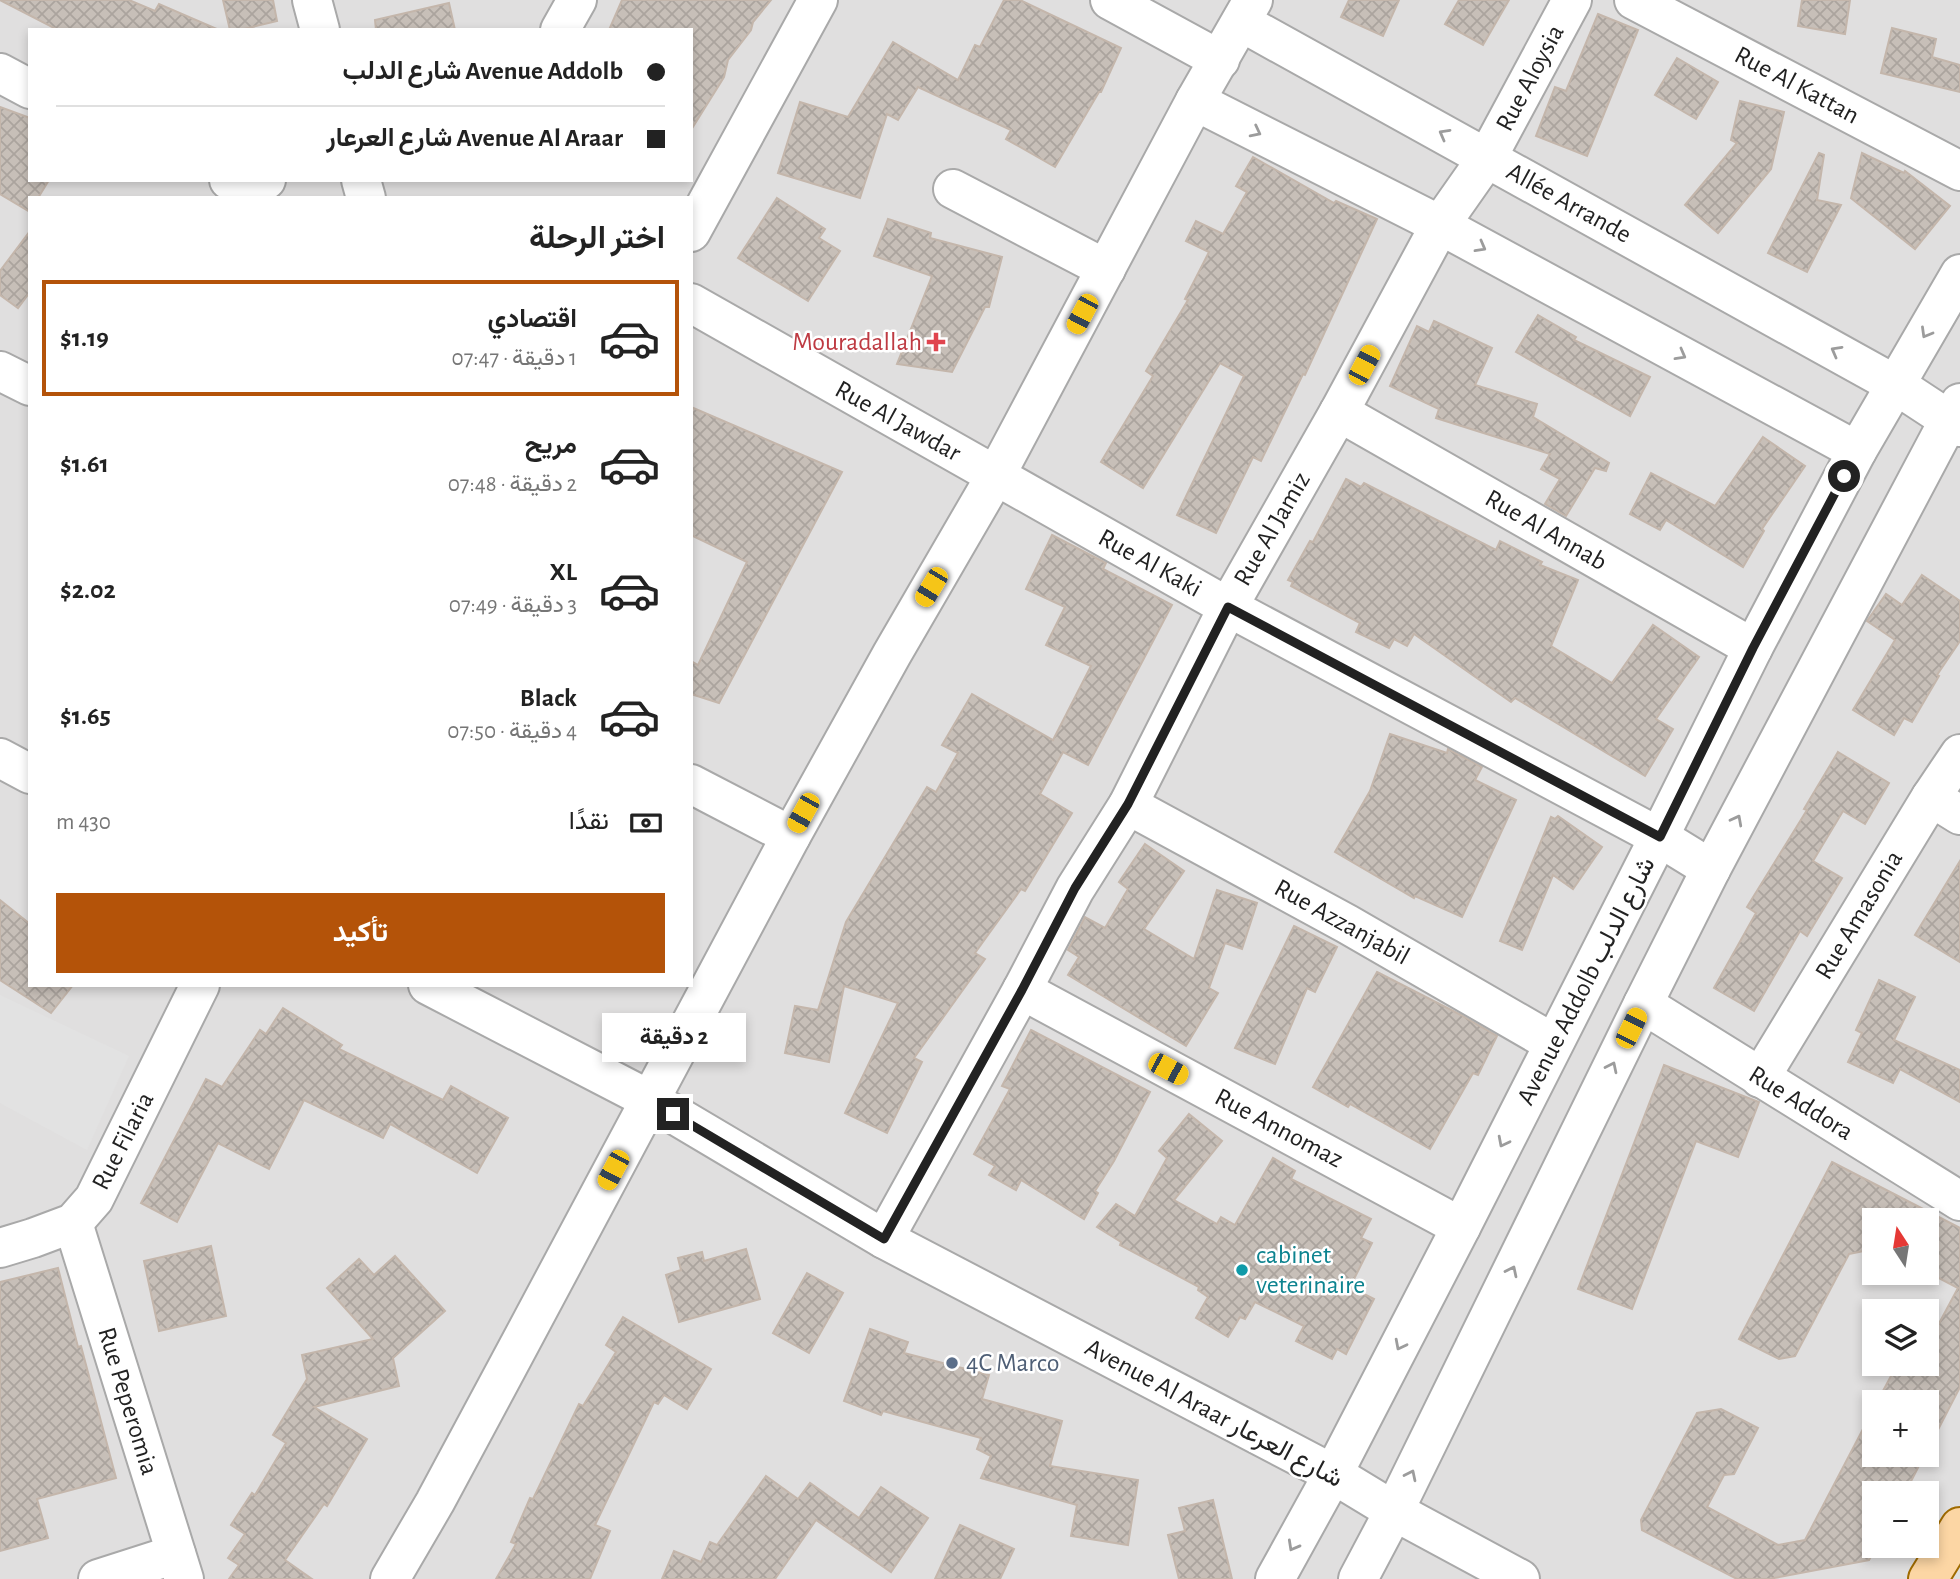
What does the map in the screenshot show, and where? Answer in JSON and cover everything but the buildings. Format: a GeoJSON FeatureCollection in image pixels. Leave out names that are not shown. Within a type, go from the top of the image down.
{"type":"FeatureCollection","features":[{"type":"Feature","properties":{"kind":"main road"},"geometry":{"type":"LineString","coordinates":[[1928,1579],[1960,1527]]}},
{"type":"Feature","properties":{"kind":"street"},"geometry":{"type":"LineString","coordinates":[[312,0],[319,28]]}},
{"type":"Feature","properties":{"kind":"street"},"geometry":{"type":"LineString","coordinates":[[561,28],[577,0]]}},
{"type":"Feature","properties":{"kind":"street"},"geometry":{"type":"LineString","coordinates":[[693,228],[818,0]]}},
{"type":"Feature","properties":{"kind":"street"},"geometry":{"type":"LineString","coordinates":[[1110,0],[1220,60]]}},
{"type":"Feature","properties":{"kind":"street","name":"Rue Aloysia"},"geometry":{"type":"LineString","coordinates":[[1440,225],[1487,158],[1572,0]]}},
{"type":"Feature","properties":{"kind":"street","name":"Rue Al Kattan"},"geometry":{"type":"LineString","coordinates":[[1634,0],[1960,171]]}},
{"type":"Feature","properties":{"kind":"street"},"geometry":{"type":"LineString","coordinates":[[390,1579],[435,1502],[791,836],[892,653],[996,475],[1195,102],[1247,11]]}},
{"type":"Feature","properties":{"kind":"street","name":"Allée Arrande"},"geometry":{"type":"LineString","coordinates":[[1247,11],[1487,158],[1956,417]]}},
{"type":"Feature","properties":{"kind":"street"},"geometry":{"type":"LineString","coordinates":[[0,73],[28,88]]}},
{"type":"Feature","properties":{"kind":"street"},"geometry":{"type":"LineString","coordinates":[[1195,102],[1440,225],[1857,451]]}},
{"type":"Feature","properties":{"kind":"street"},"geometry":{"type":"LineString","coordinates":[[953,189],[1106,268]]}},
{"type":"Feature","properties":{"kind":"street","name":"Rue Al Jamiz"},"geometry":{"type":"LineString","coordinates":[[884,1239],[1022,990],[1075,888],[1128,804],[1228,607],[1339,412],[1440,225]]}},
{"type":"Feature","properties":{"kind":"street","name":"Avenue Addolb شارع الدلب"},"geometry":{"type":"LineString","coordinates":[[1275,1579],[1333,1474],[1461,1227],[1753,648],[1857,451],[1960,274]]}},
{"type":"Feature","properties":{"kind":"street","name":"Rue Al Jawdar"},"geometry":{"type":"LineString","coordinates":[[693,304],[996,475]]}},
{"type":"Feature","properties":{"kind":"street"},"geometry":{"type":"LineString","coordinates":[[0,371],[28,385]]}},
{"type":"Feature","properties":{"kind":"street","name":"Rue Al Annab"},"geometry":{"type":"LineString","coordinates":[[1339,412],[1753,648]]}},
{"type":"Feature","properties":{"kind":"street"},"geometry":{"type":"LineString","coordinates":[[1357,1579],[1394,1511],[1711,869],[1956,417]]}},
{"type":"Feature","properties":{"kind":"street","name":"Rue Al Kaki"},"geometry":{"type":"LineString","coordinates":[[996,475],[1228,607],[1660,837],[1711,869]]}},
{"type":"Feature","properties":{"kind":"street","name":"Rue Amasonia"},"geometry":{"type":"LineString","coordinates":[[1760,1077],[1946,806],[1960,754]]}},
{"type":"Feature","properties":{"kind":"street"},"geometry":{"type":"LineString","coordinates":[[0,758],[28,773]]}},
{"type":"Feature","properties":{"kind":"street"},"geometry":{"type":"LineString","coordinates":[[693,785],[791,836]]}},
{"type":"Feature","properties":{"kind":"street","name":"Rue Azzanjabil"},"geometry":{"type":"LineString","coordinates":[[1128,804],[1347,924],[1553,1043]]}},
{"type":"Feature","properties":{"kind":"street","name":"Rue Filaria"},"geometry":{"type":"LineString","coordinates":[[0,1248],[73,1223],[94,1199],[199,987]]}},
{"type":"Feature","properties":{"kind":"street","name":"Avenue Al Araar شارع العرعار"},"geometry":{"type":"LineString","coordinates":[[432,987],[650,1100],[884,1239],[1333,1474],[1394,1511],[1520,1579]]}},
{"type":"Feature","properties":{"kind":"street","name":"Rue Annomaz"},"geometry":{"type":"LineString","coordinates":[[1022,990],[1461,1227]]}},
{"type":"Feature","properties":{"kind":"street","name":"Rue Addora"},"geometry":{"type":"LineString","coordinates":[[1643,1004],[1960,1201]]}},
{"type":"Feature","properties":{"kind":"street","name":"Rue Peperomia"},"geometry":{"type":"LineString","coordinates":[[73,1223],[180,1566]]}},
{"type":"Feature","properties":{"kind":"street"},"geometry":{"type":"LineString","coordinates":[[98,1579],[180,1566]]}},
{"type":"Feature","properties":{"kind":"shaded area"},"geometry":{"type":"Polygon","coordinates":[[[0,0],[1960,0],[1960,1579],[0,1579],[0,0]]]}},
{"type":"Feature","properties":{"kind":"shaded area"},"geometry":{"type":"Polygon","coordinates":[[[0,995],[129,1056],[87,1150],[0,1103],[0,995]]]}},
{"type":"Feature","properties":{"kind":"place","name":"Mouradallah"},"geometry":{"type":"Point","coordinates":[936,342]}},
{"type":"Feature","properties":{"kind":"place","name":"cabinet veterinaire"},"geometry":{"type":"Point","coordinates":[1242,1270]}},
{"type":"Feature","properties":{"kind":"place","name":"4C Marco"},"geometry":{"type":"Point","coordinates":[952,1363]}},
{"type":"Feature","properties":{"kind":"route"},"geometry":{"type":"LineString","coordinates":[[673,1114],[884,1239],[1022,990],[1075,888],[1128,804],[1228,607],[1660,837],[1753,648],[1844,476]]}}]}
